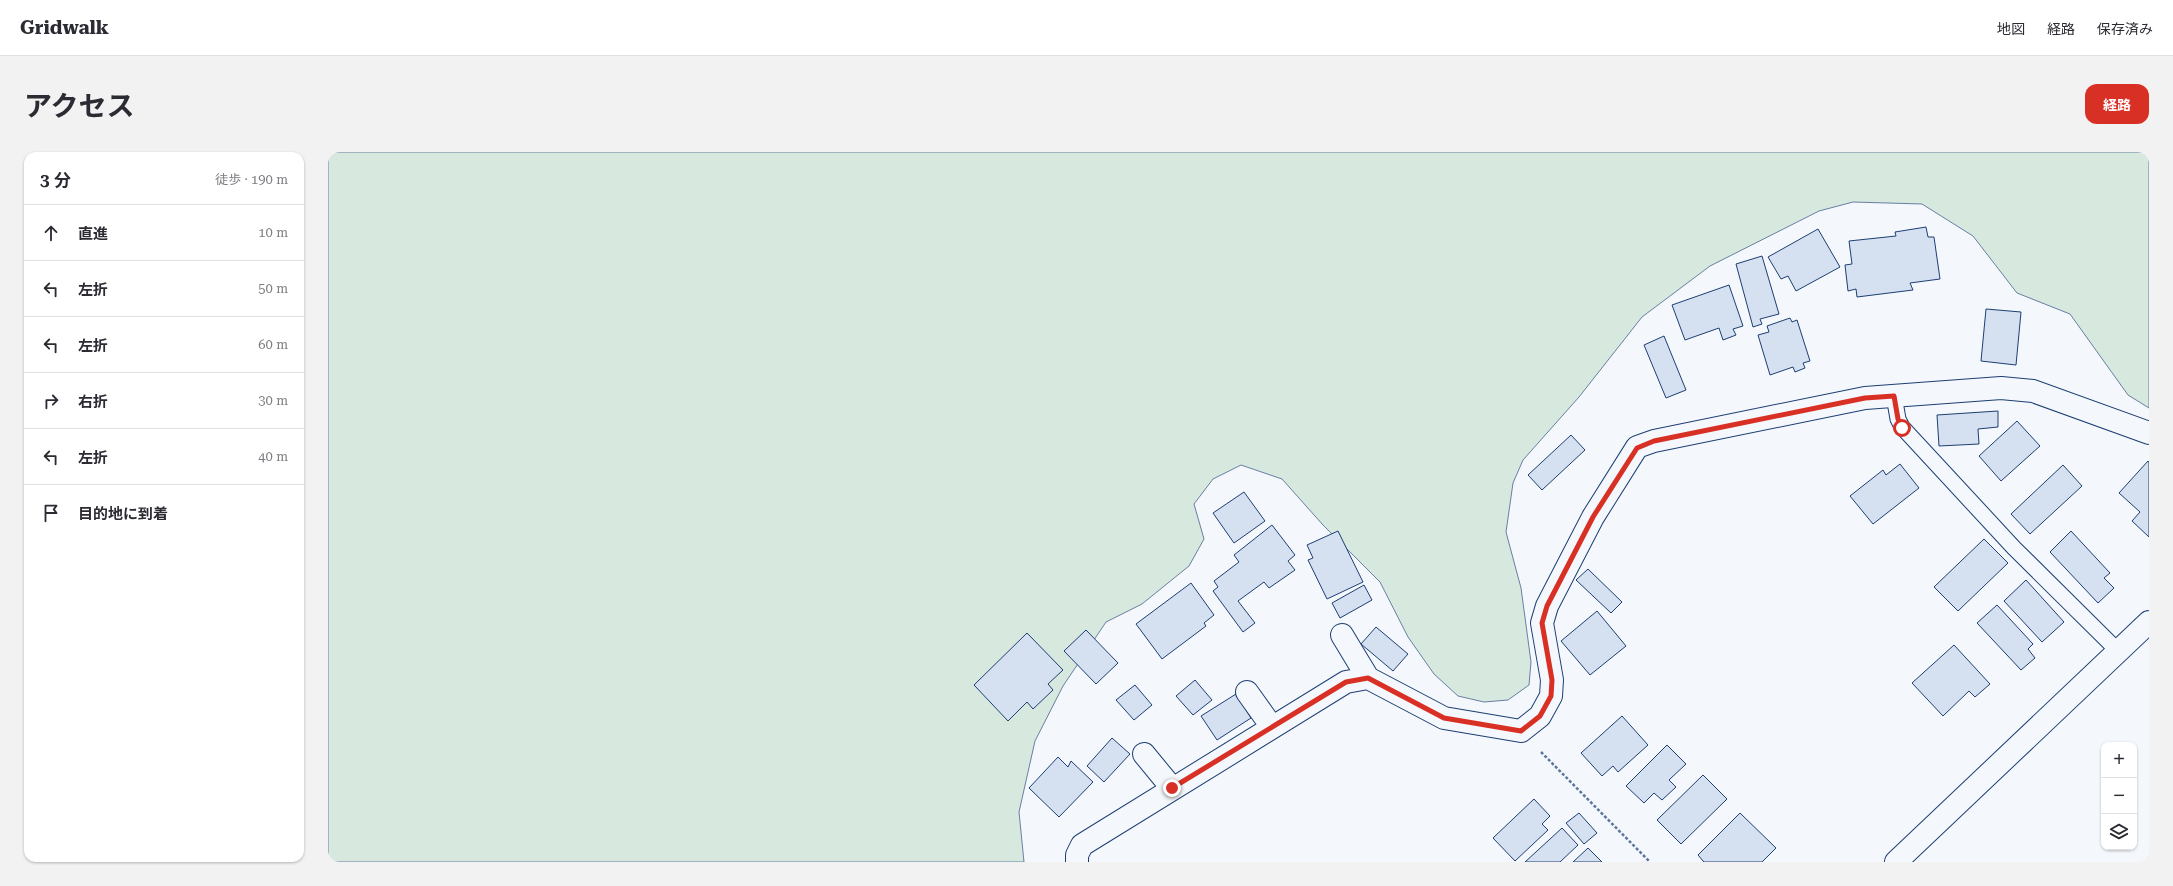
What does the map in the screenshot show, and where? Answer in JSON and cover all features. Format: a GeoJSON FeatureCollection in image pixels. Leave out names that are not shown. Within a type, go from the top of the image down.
{"type":"FeatureCollection","features":[{"type":"Feature","properties":{"kind":"street"},"geometry":{"type":"LineString","coordinates":[[1342,635],[1368,678],[1444,718],[1521,731],[1540,716],[1551,696],[1552,680],[1542,623],[1547,606],[1593,517],[1637,448],[1654,441],[1865,398],[2001,388],[2033,391],[2149,433]]}},
{"type":"Feature","properties":{"kind":"street"},"geometry":{"type":"LineString","coordinates":[[1896,862],[2149,622]]}},
{"type":"Feature","properties":{"kind":"street"},"geometry":{"type":"LineString","coordinates":[[1076,862],[1077,855],[1082,845],[1172,788],[1346,682],[1368,678]]}},
{"type":"Feature","properties":{"kind":"street"},"geometry":{"type":"LineString","coordinates":[[1247,692],[1272,727]]}},
{"type":"Feature","properties":{"kind":"street"},"geometry":{"type":"LineString","coordinates":[[1144,754],[1172,788]]}},
{"type":"Feature","properties":{"kind":"lane"},"geometry":{"type":"LineString","coordinates":[[1894,396],[1898,419],[1902,428],[2014,548],[2118,652]]}},
{"type":"Feature","properties":{"kind":"path"},"geometry":{"type":"LineString","coordinates":[[1521,731],[1650,862]]}},
{"type":"Feature","properties":{"kind":"shaded area"},"geometry":{"type":"Polygon","coordinates":[[[328,152],[2149,152],[2149,408],[2128,395],[2070,314],[2017,293],[1973,236],[1922,204],[1853,202],[1819,211],[1710,266],[1642,317],[1579,397],[1523,460],[1513,483],[1506,532],[1521,588],[1531,662],[1529,685],[1508,700],[1484,702],[1458,696],[1434,674],[1408,637],[1380,582],[1323,525],[1282,479],[1241,465],[1213,479],[1194,504],[1204,539],[1189,566],[1142,604],[1106,622],[1063,686],[1035,741],[1019,812],[1024,862],[328,862],[328,152]]]}},
{"type":"Feature","properties":{"kind":"building"},"geometry":{"type":"Polygon","coordinates":[[[1926,227],[1928,237],[1934,237],[1940,279],[1910,283],[1913,290],[1857,297],[1856,289],[1848,291],[1845,265],[1852,264],[1849,241],[1896,236],[1895,232],[1926,227]]]}},
{"type":"Feature","properties":{"kind":"building"},"geometry":{"type":"Polygon","coordinates":[[[1818,229],[1840,267],[1796,291],[1788,276],[1781,279],[1768,257],[1818,229]]]}},
{"type":"Feature","properties":{"kind":"building"},"geometry":{"type":"Polygon","coordinates":[[[1762,256],[1779,314],[1760,319],[1762,324],[1753,327],[1736,264],[1762,256]]]}},
{"type":"Feature","properties":{"kind":"building"},"geometry":{"type":"Polygon","coordinates":[[[1729,285],[1743,326],[1733,329],[1736,335],[1723,340],[1719,328],[1685,340],[1672,305],[1729,285]]]}},
{"type":"Feature","properties":{"kind":"building"},"geometry":{"type":"Polygon","coordinates":[[[1986,309],[2021,312],[2016,365],[1981,361],[1986,309]]]}},
{"type":"Feature","properties":{"kind":"building"},"geometry":{"type":"Polygon","coordinates":[[[1790,318],[1792,322],[1797,320],[1810,361],[1803,363],[1805,368],[1795,372],[1793,367],[1770,375],[1758,335],[1769,332],[1767,326],[1790,318]]]}},
{"type":"Feature","properties":{"kind":"building"},"geometry":{"type":"Polygon","coordinates":[[[1664,336],[1686,390],[1666,398],[1644,345],[1664,336]]]}},
{"type":"Feature","properties":{"kind":"building"},"geometry":{"type":"Polygon","coordinates":[[[1998,411],[1998,427],[1978,429],[1979,444],[1939,446],[1937,415],[1998,411]]]}},
{"type":"Feature","properties":{"kind":"building"},"geometry":{"type":"Polygon","coordinates":[[[2017,421],[2040,446],[2001,481],[1979,456],[2017,421]]]}},
{"type":"Feature","properties":{"kind":"building"},"geometry":{"type":"Polygon","coordinates":[[[1571,435],[1585,450],[1542,490],[1528,475],[1571,435]]]}},
{"type":"Feature","properties":{"kind":"building"},"geometry":{"type":"Polygon","coordinates":[[[2148,461],[2149,537],[2132,521],[2140,512],[2119,493],[2148,461]]]}},
{"type":"Feature","properties":{"kind":"building"},"geometry":{"type":"Polygon","coordinates":[[[1900,464],[1919,488],[1873,524],[1850,496],[1883,470],[1886,475],[1900,464]]]}},
{"type":"Feature","properties":{"kind":"building"},"geometry":{"type":"Polygon","coordinates":[[[2063,465],[2082,486],[2030,534],[2011,514],[2063,465]]]}},
{"type":"Feature","properties":{"kind":"building"},"geometry":{"type":"Polygon","coordinates":[[[1244,492],[1265,521],[1234,543],[1213,513],[1244,492]]]}},
{"type":"Feature","properties":{"kind":"building"},"geometry":{"type":"Polygon","coordinates":[[[1272,525],[1295,555],[1288,561],[1295,570],[1269,588],[1264,582],[1238,601],[1255,623],[1243,632],[1213,591],[1218,587],[1214,581],[1239,562],[1234,555],[1272,525]]]}},
{"type":"Feature","properties":{"kind":"building"},"geometry":{"type":"Polygon","coordinates":[[[1338,531],[1363,582],[1327,599],[1308,560],[1313,558],[1307,545],[1338,531]]]}},
{"type":"Feature","properties":{"kind":"building"},"geometry":{"type":"Polygon","coordinates":[[[2071,531],[2110,573],[2104,578],[2114,588],[2098,603],[2050,552],[2071,531]]]}},
{"type":"Feature","properties":{"kind":"building"},"geometry":{"type":"Polygon","coordinates":[[[1984,539],[2008,563],[1958,611],[1934,587],[1984,539]]]}},
{"type":"Feature","properties":{"kind":"building"},"geometry":{"type":"Polygon","coordinates":[[[1588,569],[1622,602],[1611,613],[1576,580],[1588,569]]]}},
{"type":"Feature","properties":{"kind":"building"},"geometry":{"type":"Polygon","coordinates":[[[2026,580],[2064,622],[2042,642],[2004,601],[2026,580]]]}},
{"type":"Feature","properties":{"kind":"building"},"geometry":{"type":"Polygon","coordinates":[[[1191,583],[1214,615],[1204,623],[1206,626],[1162,659],[1136,624],[1191,583]]]}},
{"type":"Feature","properties":{"kind":"building"},"geometry":{"type":"Polygon","coordinates":[[[1364,585],[1372,600],[1340,618],[1332,603],[1364,585]]]}},
{"type":"Feature","properties":{"kind":"building"},"geometry":{"type":"Polygon","coordinates":[[[1997,605],[2033,644],[2028,649],[2035,658],[2021,670],[1977,623],[1997,605]]]}},
{"type":"Feature","properties":{"kind":"building"},"geometry":{"type":"Polygon","coordinates":[[[1597,611],[1626,646],[1590,675],[1561,641],[1597,611]]]}},
{"type":"Feature","properties":{"kind":"building"},"geometry":{"type":"Polygon","coordinates":[[[1376,627],[1408,654],[1393,671],[1361,644],[1376,627]]]}},
{"type":"Feature","properties":{"kind":"building"},"geometry":{"type":"Polygon","coordinates":[[[1086,630],[1118,663],[1096,684],[1064,651],[1086,630]]]}},
{"type":"Feature","properties":{"kind":"building"},"geometry":{"type":"Polygon","coordinates":[[[1027,633],[1063,670],[1048,684],[1053,690],[1033,709],[1027,702],[1008,721],[974,685],[1027,633]]]}},
{"type":"Feature","properties":{"kind":"building"},"geometry":{"type":"Polygon","coordinates":[[[1954,645],[1990,684],[1975,697],[1969,691],[1943,716],[1912,683],[1954,645]]]}},
{"type":"Feature","properties":{"kind":"building"},"geometry":{"type":"Polygon","coordinates":[[[1195,680],[1212,700],[1193,715],[1176,696],[1195,680]]]}},
{"type":"Feature","properties":{"kind":"building"},"geometry":{"type":"Polygon","coordinates":[[[1135,685],[1152,705],[1134,720],[1116,700],[1135,685]]]}},
{"type":"Feature","properties":{"kind":"building"},"geometry":{"type":"Polygon","coordinates":[[[1236,694],[1251,718],[1217,740],[1201,716],[1236,694]]]}},
{"type":"Feature","properties":{"kind":"building"},"geometry":{"type":"Polygon","coordinates":[[[1622,716],[1648,745],[1618,772],[1613,766],[1602,776],[1581,753],[1622,716]]]}},
{"type":"Feature","properties":{"kind":"building"},"geometry":{"type":"Polygon","coordinates":[[[1112,738],[1130,754],[1104,782],[1087,766],[1112,738]]]}},
{"type":"Feature","properties":{"kind":"building"},"geometry":{"type":"Polygon","coordinates":[[[1667,745],[1686,764],[1669,780],[1676,787],[1662,800],[1654,793],[1644,803],[1626,786],[1667,745]]]}},
{"type":"Feature","properties":{"kind":"building"},"geometry":{"type":"Polygon","coordinates":[[[1058,757],[1068,767],[1071,761],[1093,782],[1059,817],[1029,788],[1058,757]]]}},
{"type":"Feature","properties":{"kind":"building"},"geometry":{"type":"Polygon","coordinates":[[[1703,775],[1727,799],[1681,844],[1657,820],[1703,775]]]}},
{"type":"Feature","properties":{"kind":"building"},"geometry":{"type":"Polygon","coordinates":[[[1534,799],[1550,816],[1542,824],[1548,830],[1515,861],[1493,838],[1534,799]]]}},
{"type":"Feature","properties":{"kind":"building"},"geometry":{"type":"Polygon","coordinates":[[[1579,813],[1597,833],[1584,844],[1566,823],[1579,813]]]}},
{"type":"Feature","properties":{"kind":"building"},"geometry":{"type":"Polygon","coordinates":[[[1740,813],[1776,848],[1762,862],[1704,862],[1698,855],[1740,813]]]}},
{"type":"Feature","properties":{"kind":"building"},"geometry":{"type":"Polygon","coordinates":[[[1562,828],[1578,845],[1560,862],[1525,862],[1562,828]]]}},
{"type":"Feature","properties":{"kind":"building"},"geometry":{"type":"Polygon","coordinates":[[[1588,848],[1602,862],[1573,862],[1588,848]]]}},
{"type":"Feature","properties":{"kind":"route"},"geometry":{"type":"LineString","coordinates":[[1172,788],[1346,682],[1358,678],[1368,678],[1381,683],[1444,718],[1470,724],[1521,731],[1540,716],[1551,696],[1552,680],[1542,623],[1547,606],[1593,517],[1637,448],[1654,441],[1865,398],[1894,396],[1898,419],[1902,428]]}}]}
